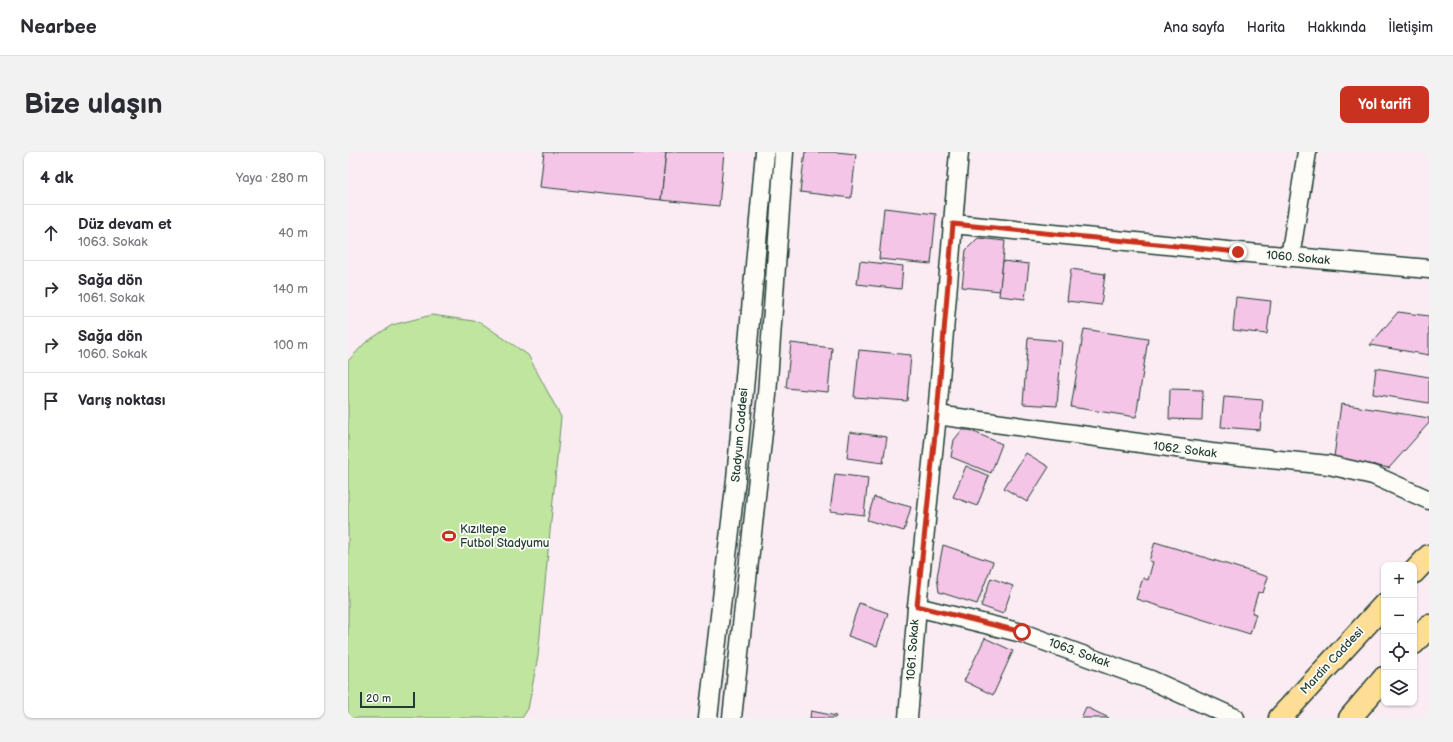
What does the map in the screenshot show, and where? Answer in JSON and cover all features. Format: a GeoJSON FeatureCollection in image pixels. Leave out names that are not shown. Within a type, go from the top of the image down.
{"type":"FeatureCollection","features":[{"type":"Feature","properties":{"kind":"highway"},"geometry":{"type":"LineString","coordinates":[[1417,569],[1429,556]]}},
{"type":"Feature","properties":{"kind":"highway","name":"Mardin Caddesi"},"geometry":{"type":"LineString","coordinates":[[1280,718],[1381,608]]}},
{"type":"Feature","properties":{"kind":"highway"},"geometry":{"type":"LineString","coordinates":[[1417,640],[1429,626]]}},
{"type":"Feature","properties":{"kind":"highway"},"geometry":{"type":"LineString","coordinates":[[1350,718],[1381,682]]}},
{"type":"Feature","properties":{"kind":"street","name":"Stadyum Caddesi"},"geometry":{"type":"LineString","coordinates":[[708,718],[736,479],[766,152]]}},
{"type":"Feature","properties":{"kind":"street"},"geometry":{"type":"LineString","coordinates":[[732,718],[767,395],[784,152]]}},
{"type":"Feature","properties":{"kind":"street","name":"1061. Sokak"},"geometry":{"type":"LineString","coordinates":[[908,718],[917,606],[937,415],[959,152]]}},
{"type":"Feature","properties":{"kind":"street"},"geometry":{"type":"LineString","coordinates":[[1290,257],[1307,152]]}},
{"type":"Feature","properties":{"kind":"street","name":"1060. Sokak"},"geometry":{"type":"LineString","coordinates":[[953,224],[1429,270]]}},
{"type":"Feature","properties":{"kind":"street","name":"1062. Sokak"},"geometry":{"type":"LineString","coordinates":[[937,415],[1212,454],[1329,465],[1373,475],[1429,500]]}},
{"type":"Feature","properties":{"kind":"street","name":"1063. Sokak"},"geometry":{"type":"LineString","coordinates":[[917,606],[1022,632],[1150,680],[1235,718]]}},
{"type":"Feature","properties":{"kind":"green space","name":"Kızıltepe Futbol Stadyumu"},"geometry":{"type":"Polygon","coordinates":[[[432,315],[480,322],[528,355],[561,417],[538,656],[528,709],[522,718],[348,718],[348,361],[365,343],[392,325],[432,315]]]}},
{"type":"Feature","properties":{"kind":"building"},"geometry":{"type":"Polygon","coordinates":[[[544,152],[666,152],[661,200],[540,187],[544,152]]]}},
{"type":"Feature","properties":{"kind":"building"},"geometry":{"type":"Polygon","coordinates":[[[666,152],[724,152],[719,206],[661,200],[666,152]]]}},
{"type":"Feature","properties":{"kind":"building"},"geometry":{"type":"Polygon","coordinates":[[[805,152],[836,152],[856,154],[851,198],[800,192],[805,152]]]}},
{"type":"Feature","properties":{"kind":"building"},"geometry":{"type":"Polygon","coordinates":[[[884,208],[936,214],[931,264],[879,259],[884,208]]]}},
{"type":"Feature","properties":{"kind":"building"},"geometry":{"type":"Polygon","coordinates":[[[978,238],[1005,241],[1000,291],[962,287],[966,250],[978,238]]]}},
{"type":"Feature","properties":{"kind":"building"},"geometry":{"type":"Polygon","coordinates":[[[860,261],[903,266],[901,289],[857,284],[860,261]]]}},
{"type":"Feature","properties":{"kind":"building"},"geometry":{"type":"Polygon","coordinates":[[[1003,261],[1029,264],[1025,299],[999,296],[1003,261]]]}},
{"type":"Feature","properties":{"kind":"building"},"geometry":{"type":"Polygon","coordinates":[[[1071,269],[1105,274],[1101,305],[1067,301],[1071,269]]]}},
{"type":"Feature","properties":{"kind":"building"},"geometry":{"type":"Polygon","coordinates":[[[1236,297],[1271,301],[1267,334],[1233,330],[1236,297]]]}},
{"type":"Feature","properties":{"kind":"building"},"geometry":{"type":"Polygon","coordinates":[[[1398,312],[1429,316],[1429,355],[1370,345],[1398,312]]]}},
{"type":"Feature","properties":{"kind":"building"},"geometry":{"type":"Polygon","coordinates":[[[1084,329],[1148,339],[1136,417],[1071,407],[1084,329]]]}},
{"type":"Feature","properties":{"kind":"building"},"geometry":{"type":"Polygon","coordinates":[[[1028,338],[1062,341],[1057,406],[1023,404],[1028,338]]]}},
{"type":"Feature","properties":{"kind":"building"},"geometry":{"type":"Polygon","coordinates":[[[791,343],[832,348],[828,392],[786,388],[791,343]]]}},
{"type":"Feature","properties":{"kind":"building"},"geometry":{"type":"Polygon","coordinates":[[[859,350],[911,355],[907,401],[854,397],[859,350]]]}},
{"type":"Feature","properties":{"kind":"building"},"geometry":{"type":"Polygon","coordinates":[[[1376,368],[1429,377],[1429,403],[1373,394],[1376,368]]]}},
{"type":"Feature","properties":{"kind":"building"},"geometry":{"type":"Polygon","coordinates":[[[1170,389],[1203,390],[1202,420],[1169,419],[1170,389]]]}},
{"type":"Feature","properties":{"kind":"building"},"geometry":{"type":"Polygon","coordinates":[[[1224,397],[1263,400],[1260,430],[1221,427],[1224,397]]]}},
{"type":"Feature","properties":{"kind":"building"},"geometry":{"type":"Polygon","coordinates":[[[1341,404],[1429,418],[1429,423],[1389,468],[1334,457],[1341,404]]]}},
{"type":"Feature","properties":{"kind":"building"},"geometry":{"type":"Polygon","coordinates":[[[962,430],[969,430],[1002,444],[991,473],[951,457],[954,440],[962,430]]]}},
{"type":"Feature","properties":{"kind":"building"},"geometry":{"type":"Polygon","coordinates":[[[850,432],[887,437],[883,463],[847,458],[850,432]]]}},
{"type":"Feature","properties":{"kind":"building"},"geometry":{"type":"Polygon","coordinates":[[[1026,453],[1049,467],[1027,502],[1004,488],[1026,453]]]}},
{"type":"Feature","properties":{"kind":"building"},"geometry":{"type":"Polygon","coordinates":[[[966,466],[989,476],[977,506],[953,497],[966,466]]]}},
{"type":"Feature","properties":{"kind":"building"},"geometry":{"type":"Polygon","coordinates":[[[835,474],[868,478],[864,515],[830,511],[835,474]]]}},
{"type":"Feature","properties":{"kind":"building"},"geometry":{"type":"Polygon","coordinates":[[[874,497],[911,507],[904,531],[867,520],[874,497]]]}},
{"type":"Feature","properties":{"kind":"building"},"geometry":{"type":"Polygon","coordinates":[[[1155,542],[1268,577],[1263,593],[1258,592],[1252,613],[1256,614],[1250,634],[1136,599],[1143,578],[1148,580],[1153,562],[1149,561],[1155,542]]]}},
{"type":"Feature","properties":{"kind":"building"},"geometry":{"type":"Polygon","coordinates":[[[943,545],[993,562],[977,604],[939,592],[937,577],[943,545]]]}},
{"type":"Feature","properties":{"kind":"building"},"geometry":{"type":"Polygon","coordinates":[[[991,578],[1013,586],[1003,614],[981,606],[991,578]]]}},
{"type":"Feature","properties":{"kind":"building"},"geometry":{"type":"Polygon","coordinates":[[[859,603],[888,613],[877,646],[848,636],[859,603]]]}},
{"type":"Feature","properties":{"kind":"building"},"geometry":{"type":"Polygon","coordinates":[[[985,638],[1013,651],[993,695],[964,681],[985,638]]]}},
{"type":"Feature","properties":{"kind":"building"},"geometry":{"type":"Polygon","coordinates":[[[1086,707],[1109,718],[1081,718],[1086,707]]]}},
{"type":"Feature","properties":{"kind":"building"},"geometry":{"type":"Polygon","coordinates":[[[811,711],[836,716],[835,718],[810,718],[811,711]]]}},
{"type":"Feature","properties":{"kind":"place","name":"Kızıltepe Futbol Stadyumu"},"geometry":{"type":"Point","coordinates":[449,536]}},
{"type":"Feature","properties":{"kind":"route"},"geometry":{"type":"LineString","coordinates":[[1022,632],[917,606],[937,415],[953,224],[1238,252]]}}]}
